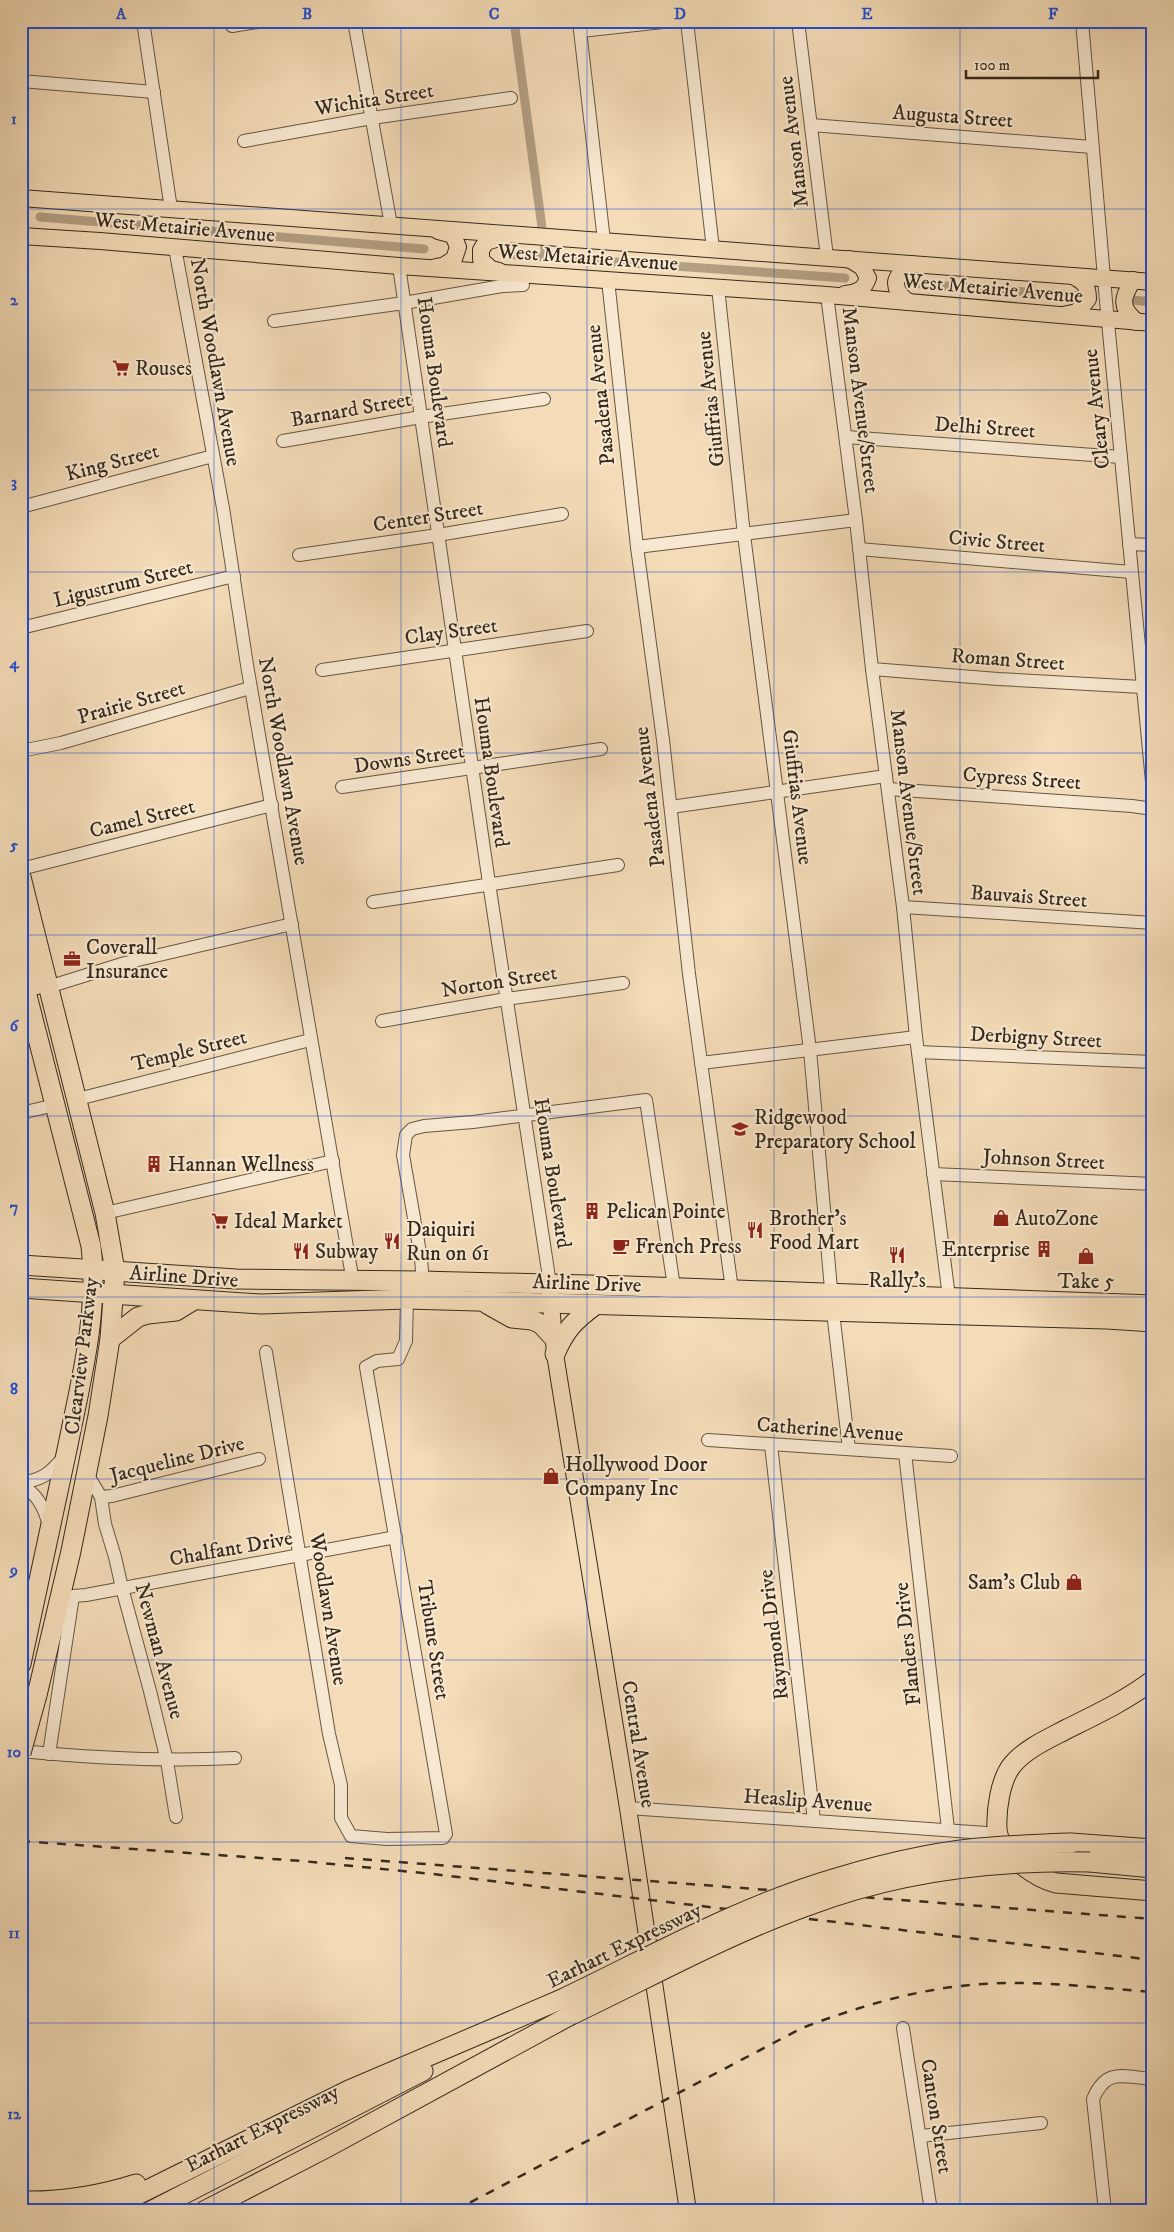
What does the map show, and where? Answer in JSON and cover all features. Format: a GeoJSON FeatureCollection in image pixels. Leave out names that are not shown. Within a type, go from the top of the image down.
{"type":"FeatureCollection","features":[{"type":"Feature","properties":{"kind":"highway","name":"Clearview Parkway"},"geometry":{"type":"LineString","coordinates":[[21,878],[78,1099],[105,1213],[115,1271],[110,1340],[87,1474],[71,1551],[21,1752]]}},
{"type":"Feature","properties":{"kind":"highway"},"geometry":{"type":"LineString","coordinates":[[21,934],[34,982],[38,987],[48,987]]}},
{"type":"Feature","properties":{"kind":"highway","name":"Clearview Parkway"},"geometry":{"type":"LineString","coordinates":[[21,1664],[50,1532],[89,1334],[94,1269],[91,1246],[23,984]]}},
{"type":"Feature","properties":{"kind":"highway","name":"Airline Drive"},"geometry":{"type":"LineString","coordinates":[[21,1265],[236,1279],[674,1287],[832,1294],[950,1306],[1144,1321],[1153,1327]]}},
{"type":"Feature","properties":{"kind":"highway"},"geometry":{"type":"LineString","coordinates":[[337,1301],[339,1293],[360,1281]]}},
{"type":"Feature","properties":{"kind":"highway","name":"Airline Drive"},"geometry":{"type":"LineString","coordinates":[[21,1288],[261,1304],[407,1299],[833,1312],[950,1306],[1153,1305]]}},
{"type":"Feature","properties":{"kind":"highway"},"geometry":{"type":"LineString","coordinates":[[110,1340],[138,1317],[176,1311],[194,1300]]}},
{"type":"Feature","properties":{"kind":"highway"},"geometry":{"type":"LineString","coordinates":[[484,1302],[512,1318],[532,1320],[541,1324],[554,1346],[575,1320],[594,1306]]}},
{"type":"Feature","properties":{"kind":"highway"},"geometry":{"type":"LineString","coordinates":[[1153,1680],[1098,1713],[1036,1745],[1012,1765],[1001,1790],[996,1813],[997,1834],[1004,1848],[1044,1880],[1056,1884],[1153,1891]]}},
{"type":"Feature","properties":{"kind":"highway","name":"Earhart Expressway"},"geometry":{"type":"LineString","coordinates":[[204,2211],[326,2148],[566,2008],[728,1919],[772,1900],[835,1878],[933,1855],[990,1847],[1071,1843],[1153,1849]]}},
{"type":"Feature","properties":{"kind":"highway","name":"Earhart Expressway"},"geometry":{"type":"LineString","coordinates":[[151,2211],[566,2008],[808,1905],[882,1883],[932,1872],[987,1866],[1045,1861],[1090,1862],[1153,1868]]}},
{"type":"Feature","properties":{"kind":"highway"},"geometry":{"type":"LineString","coordinates":[[95,2211],[125,2201],[349,2090],[566,2008]]}},
{"type":"Feature","properties":{"kind":"highway"},"geometry":{"type":"LineString","coordinates":[[21,2201],[75,2199],[114,2191],[218,2156]]}},
{"type":"Feature","properties":{"kind":"main road","name":"West Metairie Avenue"},"geometry":{"type":"LineString","coordinates":[[24,199],[392,224],[1153,282]]}},
{"type":"Feature","properties":{"kind":"main road"},"geometry":{"type":"LineString","coordinates":[[426,227],[453,236],[458,247],[454,259],[443,266],[427,268]]}},
{"type":"Feature","properties":{"kind":"main road","name":"West Metairie Avenue"},"geometry":{"type":"LineString","coordinates":[[24,235],[399,266],[832,295],[1145,322]]}},
{"type":"Feature","properties":{"kind":"main road"},"geometry":{"type":"LineString","coordinates":[[506,273],[491,269],[481,260],[481,250],[486,242],[500,236],[523,235]]}},
{"type":"Feature","properties":{"kind":"main road"},"geometry":{"type":"LineString","coordinates":[[832,295],[856,293],[865,287],[868,278],[862,267],[848,259]]}},
{"type":"Feature","properties":{"kind":"main road"},"geometry":{"type":"LineString","coordinates":[[908,302],[900,296],[895,285],[897,277],[902,270],[912,264]]}},
{"type":"Feature","properties":{"kind":"main road"},"geometry":{"type":"LineString","coordinates":[[1061,316],[1077,312],[1088,299],[1088,290],[1085,283],[1072,276]]}},
{"type":"Feature","properties":{"kind":"main road"},"geometry":{"type":"LineString","coordinates":[[1133,280],[1123,296],[1123,302],[1129,315],[1145,322]]}},
{"type":"Feature","properties":{"kind":"main road","name":"Central Avenue"},"geometry":{"type":"LineString","coordinates":[[550,1284],[554,1346],[628,1808],[688,2211]]}},
{"type":"Feature","properties":{"kind":"street"},"geometry":{"type":"LineString","coordinates":[[143,21],[171,209]]}},
{"type":"Feature","properties":{"kind":"street"},"geometry":{"type":"LineString","coordinates":[[232,26],[264,21]]}},
{"type":"Feature","properties":{"kind":"street"},"geometry":{"type":"LineString","coordinates":[[354,21],[392,224]]}},
{"type":"Feature","properties":{"kind":"street"},"geometry":{"type":"LineString","coordinates":[[604,241],[580,26],[672,21]]}},
{"type":"Feature","properties":{"kind":"street"},"geometry":{"type":"LineString","coordinates":[[687,21],[713,249]]}},
{"type":"Feature","properties":{"kind":"street","name":"Manson Avenue"},"geometry":{"type":"LineString","coordinates":[[798,21],[826,257]]}},
{"type":"Feature","properties":{"kind":"street","name":"Cleary Avenue"},"geometry":{"type":"LineString","coordinates":[[1082,21],[1142,687],[1149,720],[1153,792]]}},
{"type":"Feature","properties":{"kind":"street"},"geometry":{"type":"LineString","coordinates":[[21,81],[154,92]]}},
{"type":"Feature","properties":{"kind":"street","name":"Wichita Street"},"geometry":{"type":"LineString","coordinates":[[244,141],[372,118],[511,98]]}},
{"type":"Feature","properties":{"kind":"street","name":"Augusta Street"},"geometry":{"type":"LineString","coordinates":[[811,125],[1092,147]]}},
{"type":"Feature","properties":{"kind":"street","name":"North Woodlawn Avenue"},"geometry":{"type":"LineString","coordinates":[[175,248],[234,576],[250,688],[272,805],[310,1040],[333,1161],[360,1281]]}},
{"type":"Feature","properties":{"kind":"street","name":"Houma Boulevard"},"geometry":{"type":"LineString","coordinates":[[399,266],[454,650],[550,1284]]}},
{"type":"Feature","properties":{"kind":"street","name":"Pasadena Avenue"},"geometry":{"type":"LineString","coordinates":[[608,280],[637,547],[671,807],[701,1063],[734,1290],[732,1310]]}},
{"type":"Feature","properties":{"kind":"street"},"geometry":{"type":"LineString","coordinates":[[274,321],[404,303],[502,286],[523,285]]}},
{"type":"Feature","properties":{"kind":"street","name":"Giuffrias Avenue"},"geometry":{"type":"LineString","coordinates":[[718,287],[744,535],[810,1050],[833,1312],[849,1449]]}},
{"type":"Feature","properties":{"kind":"street","name":"Manson Avenue/Street"},"geometry":{"type":"LineString","coordinates":[[832,295],[872,669],[903,907],[916,1037],[950,1306]]}},
{"type":"Feature","properties":{"kind":"street","name":"Barnard Street"},"geometry":{"type":"LineString","coordinates":[[283,441],[421,417],[544,399]]}},
{"type":"Feature","properties":{"kind":"street","name":"Delhi Street"},"geometry":{"type":"LineString","coordinates":[[846,437],[1121,458]]}},
{"type":"Feature","properties":{"kind":"street","name":"King Street"},"geometry":{"type":"LineString","coordinates":[[21,507],[213,456]]}},
{"type":"Feature","properties":{"kind":"street","name":"Center Street"},"geometry":{"type":"LineString","coordinates":[[299,555],[438,535],[562,514]]}},
{"type":"Feature","properties":{"kind":"street"},"geometry":{"type":"LineString","coordinates":[[637,547],[856,520]]}},
{"type":"Feature","properties":{"kind":"street"},"geometry":{"type":"LineString","coordinates":[[1129,544],[1153,545]]}},
{"type":"Feature","properties":{"kind":"street","name":"Civic Street"},"geometry":{"type":"LineString","coordinates":[[859,550],[1131,572]]}},
{"type":"Feature","properties":{"kind":"street","name":"Ligustrum Street"},"geometry":{"type":"LineString","coordinates":[[21,628],[234,576]]}},
{"type":"Feature","properties":{"kind":"street","name":"Clay Street"},"geometry":{"type":"LineString","coordinates":[[322,670],[587,631]]}},
{"type":"Feature","properties":{"kind":"street","name":"Roman Street"},"geometry":{"type":"LineString","coordinates":[[872,669],[998,679],[1142,687]]}},
{"type":"Feature","properties":{"kind":"street","name":"Prairie Street"},"geometry":{"type":"LineString","coordinates":[[21,751],[61,743],[250,688]]}},
{"type":"Feature","properties":{"kind":"street","name":"Downs Street"},"geometry":{"type":"LineString","coordinates":[[342,787],[601,749]]}},
{"type":"Feature","properties":{"kind":"street","name":"Cypress Street"},"geometry":{"type":"LineString","coordinates":[[671,807],[777,792],[887,782],[1153,809]]}},
{"type":"Feature","properties":{"kind":"street","name":"Camel Street"},"geometry":{"type":"LineString","coordinates":[[21,869],[272,805]]}},
{"type":"Feature","properties":{"kind":"street"},"geometry":{"type":"LineString","coordinates":[[373,902],[618,864]]}},
{"type":"Feature","properties":{"kind":"street","name":"Bauvais Street"},"geometry":{"type":"LineString","coordinates":[[903,907],[1153,923]]}},
{"type":"Feature","properties":{"kind":"street"},"geometry":{"type":"LineString","coordinates":[[48,987],[125,963],[292,924]]}},
{"type":"Feature","properties":{"kind":"street","name":"Norton Street"},"geometry":{"type":"LineString","coordinates":[[382,1021],[506,999],[623,983]]}},
{"type":"Feature","properties":{"kind":"street"},"geometry":{"type":"LineString","coordinates":[[701,1063],[916,1037]]}},
{"type":"Feature","properties":{"kind":"street","name":"Temple Street"},"geometry":{"type":"LineString","coordinates":[[78,1099],[310,1040]]}},
{"type":"Feature","properties":{"kind":"street","name":"Derbigny Street"},"geometry":{"type":"LineString","coordinates":[[918,1052],[1153,1062]]}},
{"type":"Feature","properties":{"kind":"street"},"geometry":{"type":"LineString","coordinates":[[420,1281],[422,1272],[421,1258],[403,1155],[406,1136],[412,1129],[524,1114],[647,1101],[674,1287]]}},
{"type":"Feature","properties":{"kind":"street"},"geometry":{"type":"LineString","coordinates":[[21,1113],[55,1105]]}},
{"type":"Feature","properties":{"kind":"street"},"geometry":{"type":"LineString","coordinates":[[105,1213],[333,1161]]}},
{"type":"Feature","properties":{"kind":"street","name":"Johnson Street"},"geometry":{"type":"LineString","coordinates":[[933,1174],[1153,1184]]}},
{"type":"Feature","properties":{"kind":"street","name":"Tribune Street"},"geometry":{"type":"LineString","coordinates":[[387,1839],[444,1838],[446,1834],[366,1367],[377,1361],[398,1359],[406,1341],[407,1299]]}},
{"type":"Feature","properties":{"kind":"street","name":"Woodlawn Avenue"},"geometry":{"type":"LineString","coordinates":[[266,1352],[329,1734],[340,1785],[341,1818],[351,1836],[387,1839]]}},
{"type":"Feature","properties":{"kind":"street","name":"Catherine Avenue"},"geometry":{"type":"LineString","coordinates":[[708,1440],[951,1456]]}},
{"type":"Feature","properties":{"kind":"street","name":"Raymond Drive"},"geometry":{"type":"LineString","coordinates":[[772,1445],[814,1821]]}},
{"type":"Feature","properties":{"kind":"street","name":"Flanders Drive"},"geometry":{"type":"LineString","coordinates":[[905,1453],[948,1830]]}},
{"type":"Feature","properties":{"kind":"street"},"geometry":{"type":"LineString","coordinates":[[21,1484],[38,1480],[49,1474],[65,1456]]}},
{"type":"Feature","properties":{"kind":"street","name":"Jacqueline Drive"},"geometry":{"type":"LineString","coordinates":[[87,1474],[101,1497],[112,1496],[259,1459]]}},
{"type":"Feature","properties":{"kind":"street"},"geometry":{"type":"LineString","coordinates":[[21,1484],[28,1488],[41,1502],[47,1515],[50,1532]]}},
{"type":"Feature","properties":{"kind":"street","name":"Newman Avenue"},"geometry":{"type":"LineString","coordinates":[[101,1497],[105,1524],[167,1761],[176,1817]]}},
{"type":"Feature","properties":{"kind":"street","name":"Chalfant Drive"},"geometry":{"type":"LineString","coordinates":[[49,1754],[73,1596],[396,1537]]}},
{"type":"Feature","properties":{"kind":"street"},"geometry":{"type":"LineString","coordinates":[[21,1752],[107,1759],[167,1761],[235,1758]]}},
{"type":"Feature","properties":{"kind":"street","name":"Heaslip Avenue"},"geometry":{"type":"LineString","coordinates":[[628,1808],[986,1833]]}},
{"type":"Feature","properties":{"kind":"street","name":"Canton Street"},"geometry":{"type":"LineString","coordinates":[[903,2028],[931,2211]]}},
{"type":"Feature","properties":{"kind":"street"},"geometry":{"type":"LineString","coordinates":[[1105,2211],[1093,2099],[1099,2086],[1107,2078],[1118,2076],[1153,2079]]}},
{"type":"Feature","properties":{"kind":"street"},"geometry":{"type":"LineString","coordinates":[[921,2136],[1041,2123]]}},
{"type":"Feature","properties":{"kind":"waterway"},"geometry":{"type":"LineString","coordinates":[[514,21],[546,257]]}},
{"type":"Feature","properties":{"kind":"waterway"},"geometry":{"type":"LineString","coordinates":[[40,217],[424,249]]}},
{"type":"Feature","properties":{"kind":"waterway"},"geometry":{"type":"LineString","coordinates":[[515,255],[845,278]]}},
{"type":"Feature","properties":{"kind":"waterway"},"geometry":{"type":"LineString","coordinates":[[920,284],[1078,296]]}},
{"type":"Feature","properties":{"kind":"waterway"},"geometry":{"type":"LineString","coordinates":[[1132,300],[1153,302]]}},
{"type":"Feature","properties":{"kind":"railway"},"geometry":{"type":"LineString","coordinates":[[21,1841],[302,1861],[433,1874],[1153,1960]]}},
{"type":"Feature","properties":{"kind":"railway"},"geometry":{"type":"LineString","coordinates":[[345,1858],[1153,1919]]}},
{"type":"Feature","properties":{"kind":"railway"},"geometry":{"type":"LineString","coordinates":[[454,2211],[802,2028],[846,2012],[936,1989],[982,1984],[1046,1984],[1153,1992]]}},
{"type":"Feature","properties":{"kind":"place","name":"Rouses"},"geometry":{"type":"Point","coordinates":[121,368]}},
{"type":"Feature","properties":{"kind":"place","name":"Coverall Insurance"},"geometry":{"type":"Point","coordinates":[72,959]}},
{"type":"Feature","properties":{"kind":"place","name":"Ridgewood Preparatory School"},"geometry":{"type":"Point","coordinates":[740,1129]}},
{"type":"Feature","properties":{"kind":"place","name":"Hannan Wellness"},"geometry":{"type":"Point","coordinates":[154,1164]}},
{"type":"Feature","properties":{"kind":"place","name":"Pelican Pointe"},"geometry":{"type":"Point","coordinates":[592,1211]}},
{"type":"Feature","properties":{"kind":"place","name":"AutoZone"},"geometry":{"type":"Point","coordinates":[1001,1218]}},
{"type":"Feature","properties":{"kind":"place","name":"Ideal Market"},"geometry":{"type":"Point","coordinates":[220,1221]}},
{"type":"Feature","properties":{"kind":"place","name":"Brother's Food Mart"},"geometry":{"type":"Point","coordinates":[755,1230]}},
{"type":"Feature","properties":{"kind":"place","name":"Daiquiri Run on 61"},"geometry":{"type":"Point","coordinates":[392,1241]}},
{"type":"Feature","properties":{"kind":"place","name":"French Press"},"geometry":{"type":"Point","coordinates":[621,1246]}},
{"type":"Feature","properties":{"kind":"place","name":"Enterprise"},"geometry":{"type":"Point","coordinates":[1044,1249]}},
{"type":"Feature","properties":{"kind":"place","name":"Subway"},"geometry":{"type":"Point","coordinates":[301,1251]}},
{"type":"Feature","properties":{"kind":"place","name":"Rally's"},"geometry":{"type":"Point","coordinates":[897,1255]}},
{"type":"Feature","properties":{"kind":"place","name":"Take 5"},"geometry":{"type":"Point","coordinates":[1086,1256]}},
{"type":"Feature","properties":{"kind":"place","name":"Hollywood Door Company Inc"},"geometry":{"type":"Point","coordinates":[551,1476]}},
{"type":"Feature","properties":{"kind":"place","name":"Sam's Club"},"geometry":{"type":"Point","coordinates":[1074,1582]}}]}
